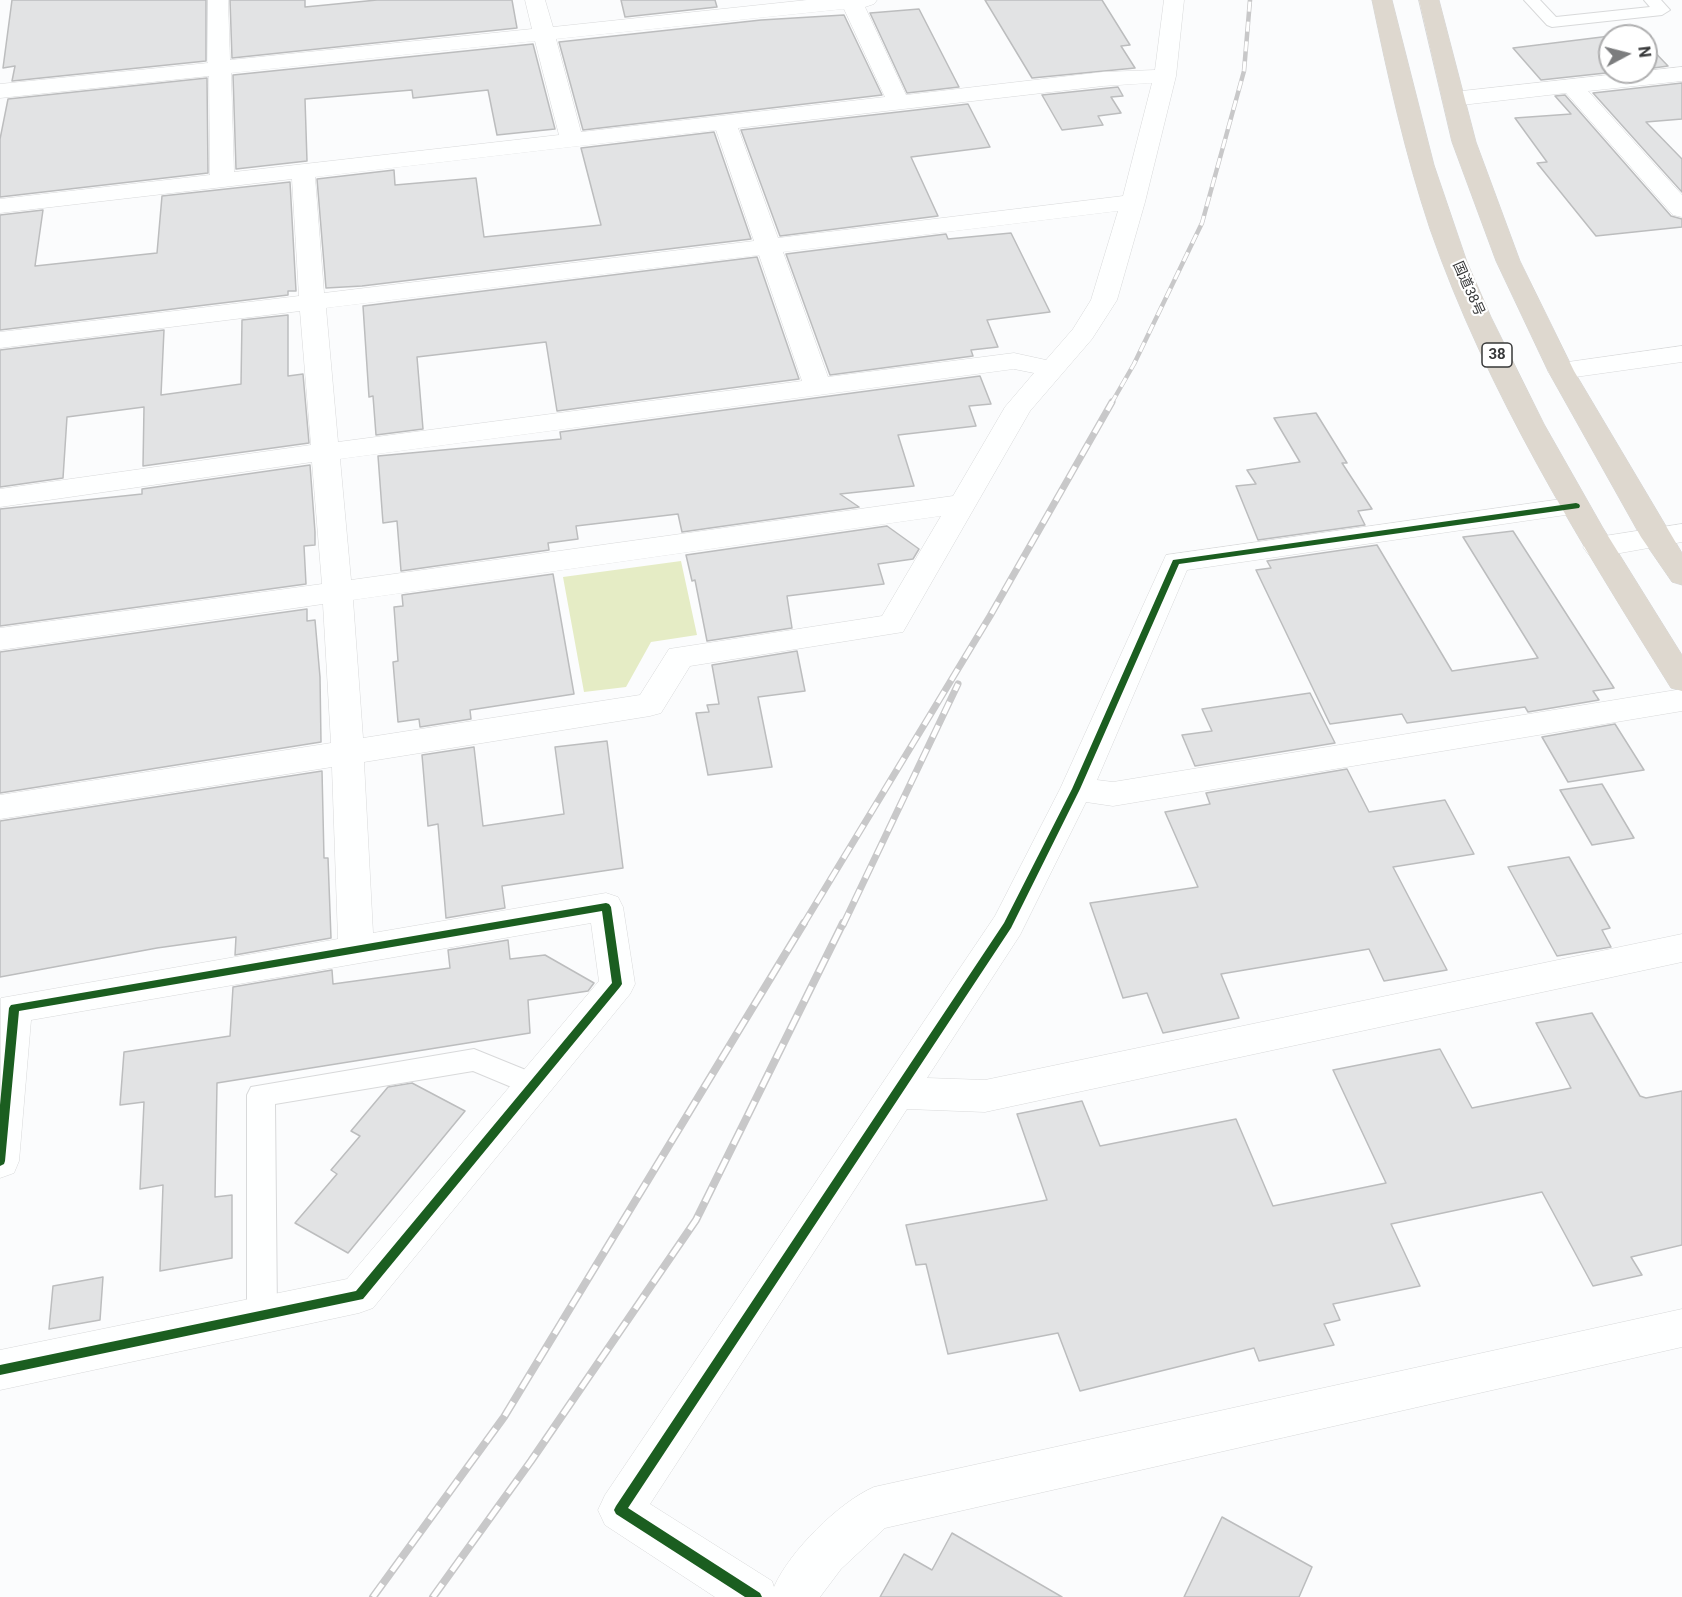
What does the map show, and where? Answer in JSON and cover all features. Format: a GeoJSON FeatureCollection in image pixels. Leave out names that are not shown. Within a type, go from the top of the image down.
{"type":"FeatureCollection","features":[{"type":"Feature","properties":{"kind":"highway","name":"国道38号"},"geometry":{"type":"LineString","coordinates":[[1382,0],[1414,141],[1455,261],[1515,394],[1576,507],[1598,547],[1682,680]]}},
{"type":"Feature","properties":{"kind":"highway"},"geometry":{"type":"LineString","coordinates":[[1429,0],[1464,142],[1508,261],[1561,371],[1669,535],[1682,575]]}},
{"type":"Feature","properties":{"kind":"street"},"geometry":{"type":"LineString","coordinates":[[218,0],[222,181]]}},
{"type":"Feature","properties":{"kind":"street"},"geometry":{"type":"LineString","coordinates":[[535,0],[572,141]]}},
{"type":"Feature","properties":{"kind":"street"},"geometry":{"type":"LineString","coordinates":[[0,807],[650,705],[680,657],[892,625],[1019,407],[1083,333],[1104,300],[1133,202],[1165,76],[1174,0]]}},
{"type":"Feature","properties":{"kind":"street"},"geometry":{"type":"LineString","coordinates":[[0,91],[856,1],[899,104]]}},
{"type":"Feature","properties":{"kind":"street"},"geometry":{"type":"LineString","coordinates":[[1453,99],[1682,74]]}},
{"type":"Feature","properties":{"kind":"street"},"geometry":{"type":"LineString","coordinates":[[0,206],[1103,79],[1165,76]]}},
{"type":"Feature","properties":{"kind":"street"},"geometry":{"type":"LineString","coordinates":[[1571,86],[1682,210]]}},
{"type":"Feature","properties":{"kind":"street"},"geometry":{"type":"LineString","coordinates":[[725,124],[818,387]]}},
{"type":"Feature","properties":{"kind":"street"},"geometry":{"type":"LineString","coordinates":[[303,172],[311,302],[338,591],[349,752],[356,948]]}},
{"type":"Feature","properties":{"kind":"street"},"geometry":{"type":"LineString","coordinates":[[0,340],[1133,202]]}},
{"type":"Feature","properties":{"kind":"street"},"geometry":{"type":"LineString","coordinates":[[1561,371],[1682,354]]}},
{"type":"Feature","properties":{"kind":"street"},"geometry":{"type":"LineString","coordinates":[[0,498],[325,452],[1014,361],[1052,369]]}},
{"type":"Feature","properties":{"kind":"street"},"geometry":{"type":"LineString","coordinates":[[0,639],[964,504]]}},
{"type":"Feature","properties":{"kind":"street"},"geometry":{"type":"LineString","coordinates":[[756,1597],[620,1510],[1008,925],[1076,789],[1176,562],[1576,507]]}},
{"type":"Feature","properties":{"kind":"street"},"geometry":{"type":"LineString","coordinates":[[1598,547],[1669,535]]}},
{"type":"Feature","properties":{"kind":"street"},"geometry":{"type":"LineString","coordinates":[[1076,789],[1113,794],[1682,700]]}},
{"type":"Feature","properties":{"kind":"street"},"geometry":{"type":"LineString","coordinates":[[0,1161],[14,1008],[606,907],[618,984],[359,1296],[0,1370]]}},
{"type":"Feature","properties":{"kind":"street"},"geometry":{"type":"LineString","coordinates":[[898,1093],[985,1096],[1682,948]]}},
{"type":"Feature","properties":{"kind":"street"},"geometry":{"type":"LineString","coordinates":[[793,1597],[825,1553],[874,1509],[1682,1328]]}},
{"type":"Feature","properties":{"kind":"lane"},"geometry":{"type":"LineString","coordinates":[[1532,0],[1552,22],[1662,10],[1652,0]]}},
{"type":"Feature","properties":{"kind":"lane"},"geometry":{"type":"LineString","coordinates":[[262,1316],[261,1095],[474,1060],[533,1085]]}},
{"type":"Feature","properties":{"kind":"green space"},"geometry":{"type":"Polygon","coordinates":[[[681,561],[697,635],[651,642],[626,687],[584,692],[563,577],[681,561]]]}},
{"type":"Feature","properties":{"kind":"building"},"geometry":{"type":"Polygon","coordinates":[[[12,0],[206,0],[206,61],[12,81],[15,66],[3,68],[12,0]]]}},
{"type":"Feature","properties":{"kind":"building"},"geometry":{"type":"Polygon","coordinates":[[[230,0],[305,0],[305,7],[377,0],[512,0],[517,28],[232,58],[230,0]]]}},
{"type":"Feature","properties":{"kind":"building"},"geometry":{"type":"Polygon","coordinates":[[[621,0],[715,0],[717,7],[625,17],[621,0]]]}},
{"type":"Feature","properties":{"kind":"building"},"geometry":{"type":"Polygon","coordinates":[[[985,0],[1102,0],[1130,45],[1121,46],[1135,68],[1032,78],[985,0]]]}},
{"type":"Feature","properties":{"kind":"building"},"geometry":{"type":"Polygon","coordinates":[[[919,9],[959,87],[907,93],[870,13],[919,9]]]}},
{"type":"Feature","properties":{"kind":"building"},"geometry":{"type":"Polygon","coordinates":[[[844,15],[882,95],[583,130],[559,42],[761,20],[844,15]]]}},
{"type":"Feature","properties":{"kind":"building"},"geometry":{"type":"Polygon","coordinates":[[[1598,37],[1598,74],[1541,80],[1513,48],[1598,37]]]}},
{"type":"Feature","properties":{"kind":"building"},"geometry":{"type":"Polygon","coordinates":[[[533,44],[555,129],[497,135],[488,90],[413,98],[412,90],[305,99],[307,161],[236,169],[233,75],[533,44]]]}},
{"type":"Feature","properties":{"kind":"building"},"geometry":{"type":"Polygon","coordinates":[[[1658,56],[1668,66],[1658,67],[1658,56]]]}},
{"type":"Feature","properties":{"kind":"building"},"geometry":{"type":"Polygon","coordinates":[[[207,78],[208,173],[0,197],[0,139],[8,99],[207,78]]]}},
{"type":"Feature","properties":{"kind":"building"},"geometry":{"type":"Polygon","coordinates":[[[1682,83],[1682,119],[1646,122],[1682,159],[1682,192],[1593,93],[1682,83]]]}},
{"type":"Feature","properties":{"kind":"building"},"geometry":{"type":"Polygon","coordinates":[[[1118,87],[1123,96],[1111,97],[1121,113],[1098,116],[1103,125],[1062,130],[1042,95],[1118,87]]]}},
{"type":"Feature","properties":{"kind":"building"},"geometry":{"type":"Polygon","coordinates":[[[1565,95],[1671,216],[1682,219],[1682,227],[1596,236],[1537,163],[1547,162],[1515,118],[1571,114],[1555,96],[1565,95]]]}},
{"type":"Feature","properties":{"kind":"building"},"geometry":{"type":"Polygon","coordinates":[[[968,104],[990,147],[911,157],[938,216],[780,236],[741,130],[968,104]]]}},
{"type":"Feature","properties":{"kind":"building"},"geometry":{"type":"Polygon","coordinates":[[[714,132],[751,239],[362,286],[326,288],[317,179],[394,170],[395,185],[476,178],[484,237],[601,225],[581,148],[714,132]]]}},
{"type":"Feature","properties":{"kind":"building"},"geometry":{"type":"Polygon","coordinates":[[[290,182],[296,291],[288,291],[288,295],[0,330],[0,215],[43,210],[35,266],[157,253],[162,196],[290,182]]]}},
{"type":"Feature","properties":{"kind":"building"},"geometry":{"type":"Polygon","coordinates":[[[1011,233],[1050,312],[987,320],[998,347],[971,350],[973,356],[830,375],[786,254],[946,234],[948,239],[1011,233]]]}},
{"type":"Feature","properties":{"kind":"building"},"geometry":{"type":"Polygon","coordinates":[[[757,257],[799,379],[557,411],[546,342],[417,357],[423,429],[376,435],[373,396],[369,397],[363,306],[757,257]]]}},
{"type":"Feature","properties":{"kind":"building"},"geometry":{"type":"Polygon","coordinates":[[[288,315],[288,376],[303,374],[309,443],[143,466],[144,407],[67,417],[63,478],[0,487],[0,350],[164,330],[161,395],[241,384],[242,320],[288,315]]]}},
{"type":"Feature","properties":{"kind":"building"},"geometry":{"type":"Polygon","coordinates":[[[980,376],[991,404],[969,406],[976,426],[898,435],[914,486],[840,494],[859,507],[682,532],[678,514],[576,526],[578,539],[548,543],[549,550],[401,571],[397,521],[383,523],[378,456],[561,439],[560,432],[980,376]]]}},
{"type":"Feature","properties":{"kind":"building"},"geometry":{"type":"Polygon","coordinates":[[[1316,413],[1347,463],[1342,463],[1372,509],[1358,511],[1365,525],[1258,540],[1236,486],[1256,484],[1247,470],[1300,462],[1274,418],[1316,413]]]}},
{"type":"Feature","properties":{"kind":"building"},"geometry":{"type":"Polygon","coordinates":[[[310,465],[315,545],[304,546],[306,584],[0,626],[0,509],[142,494],[142,489],[310,465]]]}},
{"type":"Feature","properties":{"kind":"building"},"geometry":{"type":"Polygon","coordinates":[[[887,526],[919,549],[913,559],[878,564],[884,584],[787,596],[792,628],[707,641],[695,580],[692,581],[686,555],[887,526]]]}},
{"type":"Feature","properties":{"kind":"building"},"geometry":{"type":"Polygon","coordinates":[[[1513,531],[1614,688],[1593,691],[1599,700],[1528,712],[1525,707],[1407,723],[1402,714],[1330,724],[1256,570],[1271,568],[1267,561],[1377,545],[1452,671],[1538,658],[1463,537],[1513,531]]]}},
{"type":"Feature","properties":{"kind":"building"},"geometry":{"type":"Polygon","coordinates":[[[553,574],[574,694],[470,710],[471,719],[420,727],[419,719],[398,722],[393,662],[398,661],[394,607],[403,606],[402,595],[553,574]]]}},
{"type":"Feature","properties":{"kind":"building"},"geometry":{"type":"Polygon","coordinates":[[[307,609],[307,621],[315,620],[320,677],[321,742],[0,793],[0,652],[307,609]]]}},
{"type":"Feature","properties":{"kind":"building"},"geometry":{"type":"Polygon","coordinates":[[[797,651],[805,691],[758,697],[772,767],[708,775],[696,713],[709,712],[707,705],[719,704],[712,665],[797,651]]]}},
{"type":"Feature","properties":{"kind":"building"},"geometry":{"type":"Polygon","coordinates":[[[1310,693],[1335,743],[1195,766],[1182,735],[1212,731],[1202,709],[1310,693]]]}},
{"type":"Feature","properties":{"kind":"building"},"geometry":{"type":"Polygon","coordinates":[[[1615,724],[1644,770],[1568,782],[1542,737],[1615,724]]]}},
{"type":"Feature","properties":{"kind":"building"},"geometry":{"type":"Polygon","coordinates":[[[607,741],[623,868],[502,886],[505,908],[446,918],[438,824],[428,826],[422,755],[474,747],[483,826],[564,814],[555,747],[607,741]]]}},
{"type":"Feature","properties":{"kind":"building"},"geometry":{"type":"Polygon","coordinates":[[[1347,769],[1369,812],[1445,800],[1474,854],[1393,867],[1447,970],[1384,981],[1369,949],[1221,974],[1239,1018],[1163,1033],[1147,993],[1123,998],[1090,903],[1198,887],[1165,812],[1210,804],[1206,793],[1347,769]]]}},
{"type":"Feature","properties":{"kind":"building"},"geometry":{"type":"Polygon","coordinates":[[[322,771],[324,858],[328,858],[331,938],[235,955],[236,937],[157,948],[0,977],[0,821],[322,771]]]}},
{"type":"Feature","properties":{"kind":"building"},"geometry":{"type":"Polygon","coordinates":[[[1602,784],[1634,838],[1592,845],[1560,790],[1602,784]]]}},
{"type":"Feature","properties":{"kind":"building"},"geometry":{"type":"Polygon","coordinates":[[[1569,857],[1610,928],[1602,930],[1611,947],[1557,956],[1508,867],[1569,857]]]}},
{"type":"Feature","properties":{"kind":"building"},"geometry":{"type":"Polygon","coordinates":[[[508,940],[510,959],[545,955],[594,983],[588,991],[528,1000],[530,1033],[217,1083],[215,1197],[232,1195],[232,1258],[160,1271],[163,1185],[140,1189],[144,1102],[120,1105],[124,1052],[230,1036],[233,987],[332,970],[333,984],[450,968],[448,950],[508,940]]]}},
{"type":"Feature","properties":{"kind":"building"},"geometry":{"type":"Polygon","coordinates":[[[1592,1013],[1640,1096],[1646,1098],[1682,1091],[1682,1245],[1631,1257],[1642,1275],[1593,1286],[1542,1192],[1391,1224],[1420,1286],[1333,1304],[1340,1320],[1324,1324],[1334,1345],[1259,1361],[1254,1348],[1080,1391],[1058,1333],[948,1354],[926,1264],[916,1265],[906,1225],[1047,1200],[1017,1114],[1082,1101],[1100,1146],[1236,1119],[1273,1206],[1386,1183],[1333,1070],[1440,1049],[1472,1108],[1571,1088],[1536,1023],[1592,1013]]]}},
{"type":"Feature","properties":{"kind":"building"},"geometry":{"type":"Polygon","coordinates":[[[412,1083],[465,1111],[348,1253],[295,1223],[337,1174],[331,1170],[360,1136],[351,1131],[388,1087],[412,1083]]]}},
{"type":"Feature","properties":{"kind":"building"},"geometry":{"type":"Polygon","coordinates":[[[103,1277],[100,1320],[49,1329],[53,1286],[103,1277]]]}},
{"type":"Feature","properties":{"kind":"building"},"geometry":{"type":"Polygon","coordinates":[[[1222,1517],[1312,1567],[1299,1597],[1184,1597],[1222,1517]]]}},
{"type":"Feature","properties":{"kind":"building"},"geometry":{"type":"Polygon","coordinates":[[[952,1533],[1062,1597],[880,1597],[904,1554],[932,1570],[952,1533]]]}},
{"type":"Feature","properties":{"kind":"railway"},"geometry":{"type":"LineString","coordinates":[[1111,404],[1134,364],[1202,223],[1244,71],[1250,0]]}},
{"type":"Feature","properties":{"kind":"railway"},"geometry":{"type":"LineString","coordinates":[[803,925],[990,616],[1112,402]]}},
{"type":"Feature","properties":{"kind":"railway"},"geometry":{"type":"LineString","coordinates":[[843,925],[958,684]]}},
{"type":"Feature","properties":{"kind":"railway"},"geometry":{"type":"LineString","coordinates":[[373,1597],[504,1417],[804,923]]}},
{"type":"Feature","properties":{"kind":"railway"},"geometry":{"type":"LineString","coordinates":[[433,1597],[531,1461],[696,1220],[843,923]]}},
{"type":"Feature","properties":{"kind":"cycle path"},"geometry":{"type":"LineString","coordinates":[[756,1597],[620,1510],[1008,925],[1076,789],[1176,562],[1576,506]]}},
{"type":"Feature","properties":{"kind":"cycle path"},"geometry":{"type":"LineString","coordinates":[[0,1161],[14,1008],[606,907],[617,984],[359,1295],[0,1370]]}}]}
